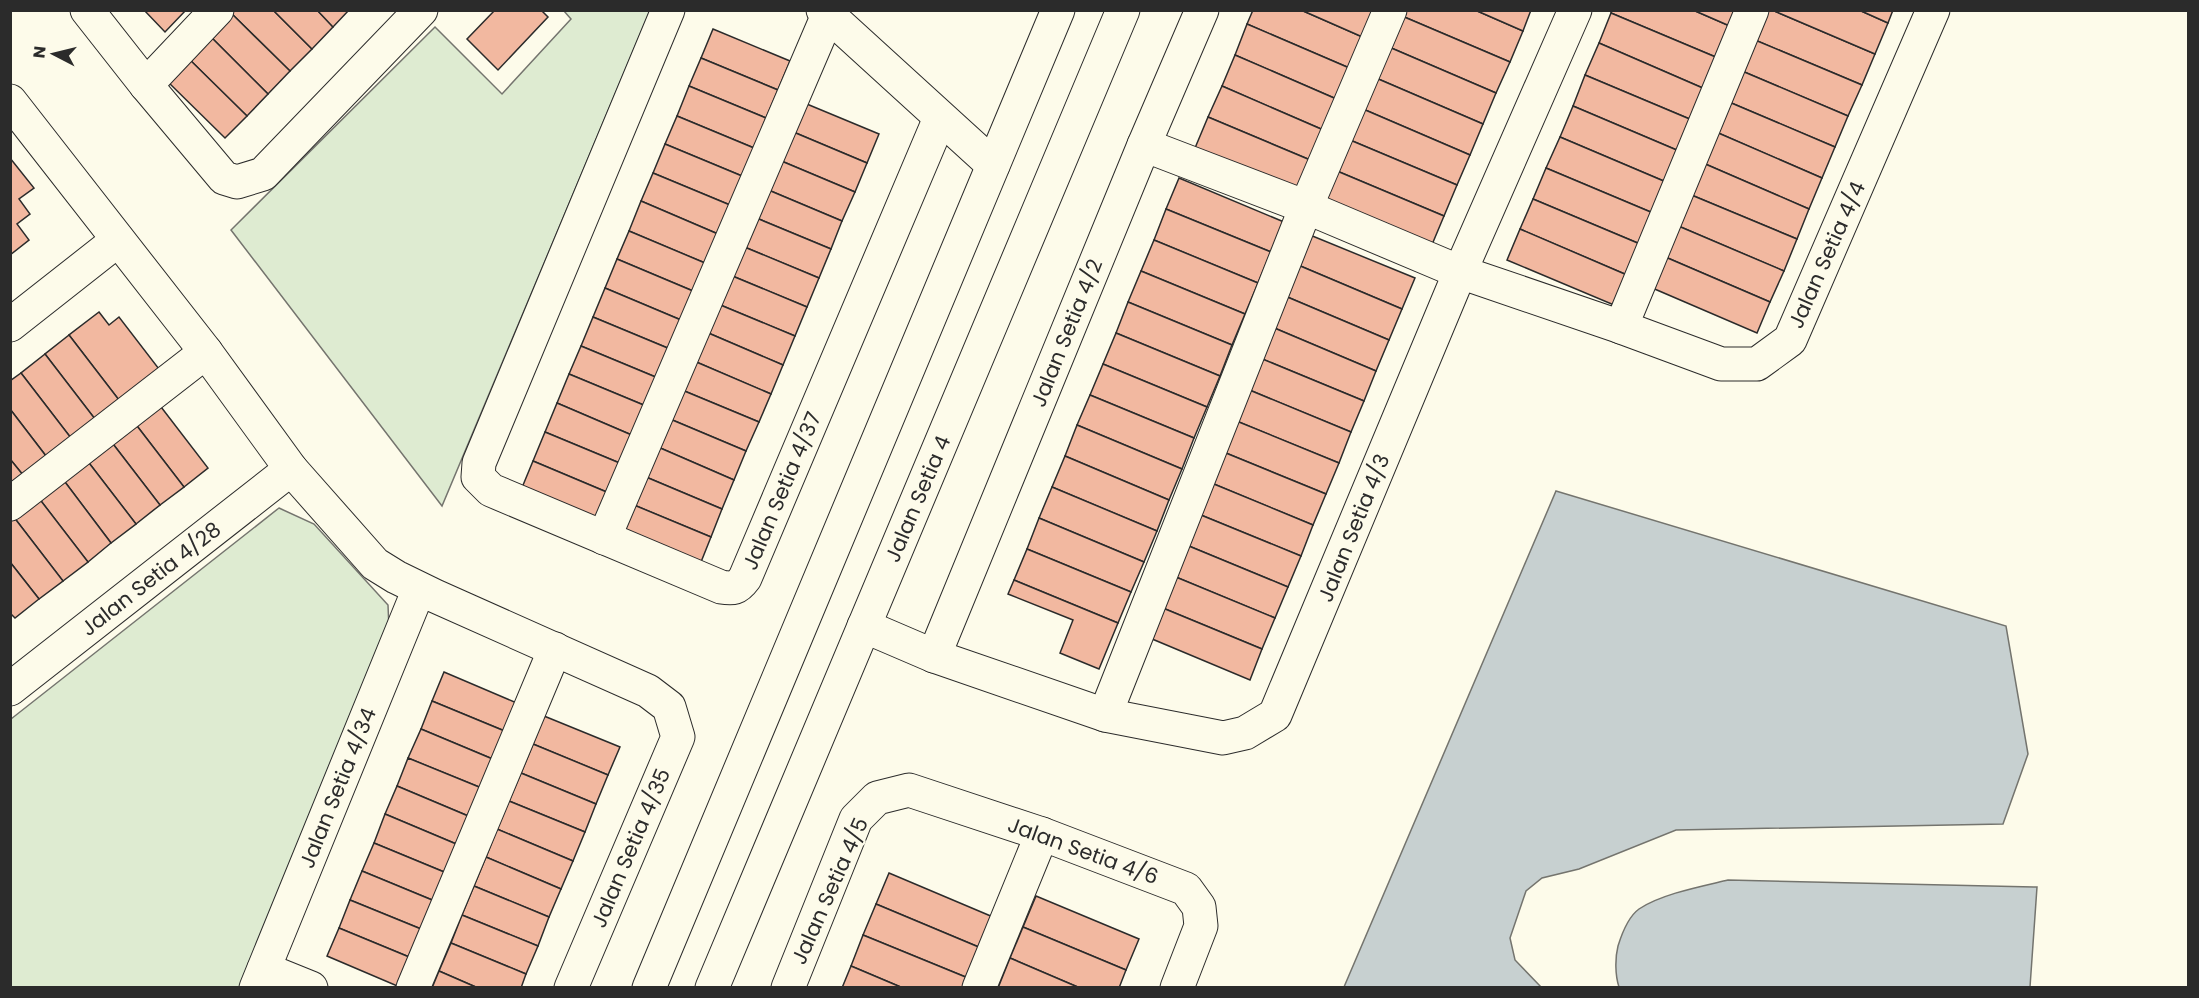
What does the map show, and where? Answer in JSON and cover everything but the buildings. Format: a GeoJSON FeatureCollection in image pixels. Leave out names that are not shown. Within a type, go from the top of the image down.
{"type":"FeatureCollection","features":[{"type":"Feature","properties":{"kind":"street"},"geometry":{"type":"LineString","coordinates":[[87,10],[224,178],[237,182],[263,174],[421,10]]}},
{"type":"Feature","properties":{"kind":"street"},"geometry":{"type":"LineString","coordinates":[[146,85],[217,10]]}},
{"type":"Feature","properties":{"kind":"street","name":"Jalan Setia 4/37"},"geometry":{"type":"LineString","coordinates":[[668,10],[479,464],[478,477],[491,490],[721,587],[733,589],[739,586],[745,578],[940,118]]}},
{"type":"Feature","properties":{"kind":"street"},"geometry":{"type":"LineString","coordinates":[[649,987],[1058,10]]}},
{"type":"Feature","properties":{"kind":"street","name":"Jalan Setia 4"},"geometry":{"type":"LineString","coordinates":[[712,987],[1123,10]]}},
{"type":"Feature","properties":{"kind":"street","name":"Jalan Setia 4/2"},"geometry":{"type":"LineString","coordinates":[[934,656],[1144,145],[1202,10]]}},
{"type":"Feature","properties":{"kind":"street"},"geometry":{"type":"LineString","coordinates":[[1105,715],[1306,207],[1389,10]]}},
{"type":"Feature","properties":{"kind":"street","name":"Jalan Setia 4/3"},"geometry":{"type":"LineString","coordinates":[[864,626],[934,656],[1105,715],[1223,738],[1245,733],[1275,715],[1460,272],[1575,10]]}},
{"type":"Feature","properties":{"kind":"street"},"geometry":{"type":"LineString","coordinates":[[1621,327],[1752,10]]}},
{"type":"Feature","properties":{"kind":"street","name":"Jalan Setia 4/4"},"geometry":{"type":"LineString","coordinates":[[1144,145],[1306,207],[1460,272],[1721,364],[1757,364],[1790,340],[1933,10]]}},
{"type":"Feature","properties":{"kind":"street"},"geometry":{"type":"LineString","coordinates":[[604,538],[825,13],[993,165]]}},
{"type":"Feature","properties":{"kind":"street"},"geometry":{"type":"LineString","coordinates":[[16,121],[118,240],[206,352],[291,469],[375,564],[419,589],[555,649],[413,987]]}},
{"type":"Feature","properties":{"kind":"street"},"geometry":{"type":"LineString","coordinates":[[10,325],[118,240]]}},
{"type":"Feature","properties":{"kind":"street"},"geometry":{"type":"LineString","coordinates":[[10,504],[206,352]]}},
{"type":"Feature","properties":{"kind":"street","name":"Jalan Setia 4/28"},"geometry":{"type":"LineString","coordinates":[[10,689],[291,469]]}},
{"type":"Feature","properties":{"kind":"street","name":"Jalan Setia 4/34"},"geometry":{"type":"LineString","coordinates":[[260,978],[419,589]]}},
{"type":"Feature","properties":{"kind":"street","name":"Jalan Setia 4/35"},"geometry":{"type":"LineString","coordinates":[[555,649],[648,691],[669,707],[678,737],[572,987]]}},
{"type":"Feature","properties":{"kind":"street","name":"Jalan Setia 4/6"},"geometry":{"type":"LineString","coordinates":[[877,798],[909,789],[1042,834],[1186,889],[1199,908],[1201,926],[1177,987]]}},
{"type":"Feature","properties":{"kind":"street","name":"Jalan Setia 4/5"},"geometry":{"type":"LineString","coordinates":[[788,987],[856,819],[877,798]]}},
{"type":"Feature","properties":{"kind":"street"},"geometry":{"type":"LineString","coordinates":[[979,987],[1042,834]]}},
{"type":"Feature","properties":{"kind":"street"},"geometry":{"type":"LineString","coordinates":[[260,978],[311,987]]}},
{"type":"Feature","properties":{"kind":"green space"},"geometry":{"type":"Polygon","coordinates":[[[564,11],[650,11],[442,506],[231,230],[435,27],[502,94],[571,19],[564,11]]]}},
{"type":"Feature","properties":{"kind":"green space"},"geometry":{"type":"Polygon","coordinates":[[[279,508],[314,524],[388,605],[389,629],[241,987],[11,988],[11,719],[279,508]]]}},
{"type":"Feature","properties":{"kind":"shaded area"},"geometry":{"type":"Polygon","coordinates":[[[1556,491],[2006,626],[2028,754],[2003,824],[1676,830],[1579,869],[1542,878],[1526,891],[1510,938],[1515,960],[1541,987],[1344,987],[1556,491]]]}},
{"type":"Feature","properties":{"kind":"shaded area"},"geometry":{"type":"Polygon","coordinates":[[[1728,880],[2037,887],[2030,987],[1619,987],[1616,966],[1618,946],[1635,912],[1670,895],[1728,880]]]}}]}
